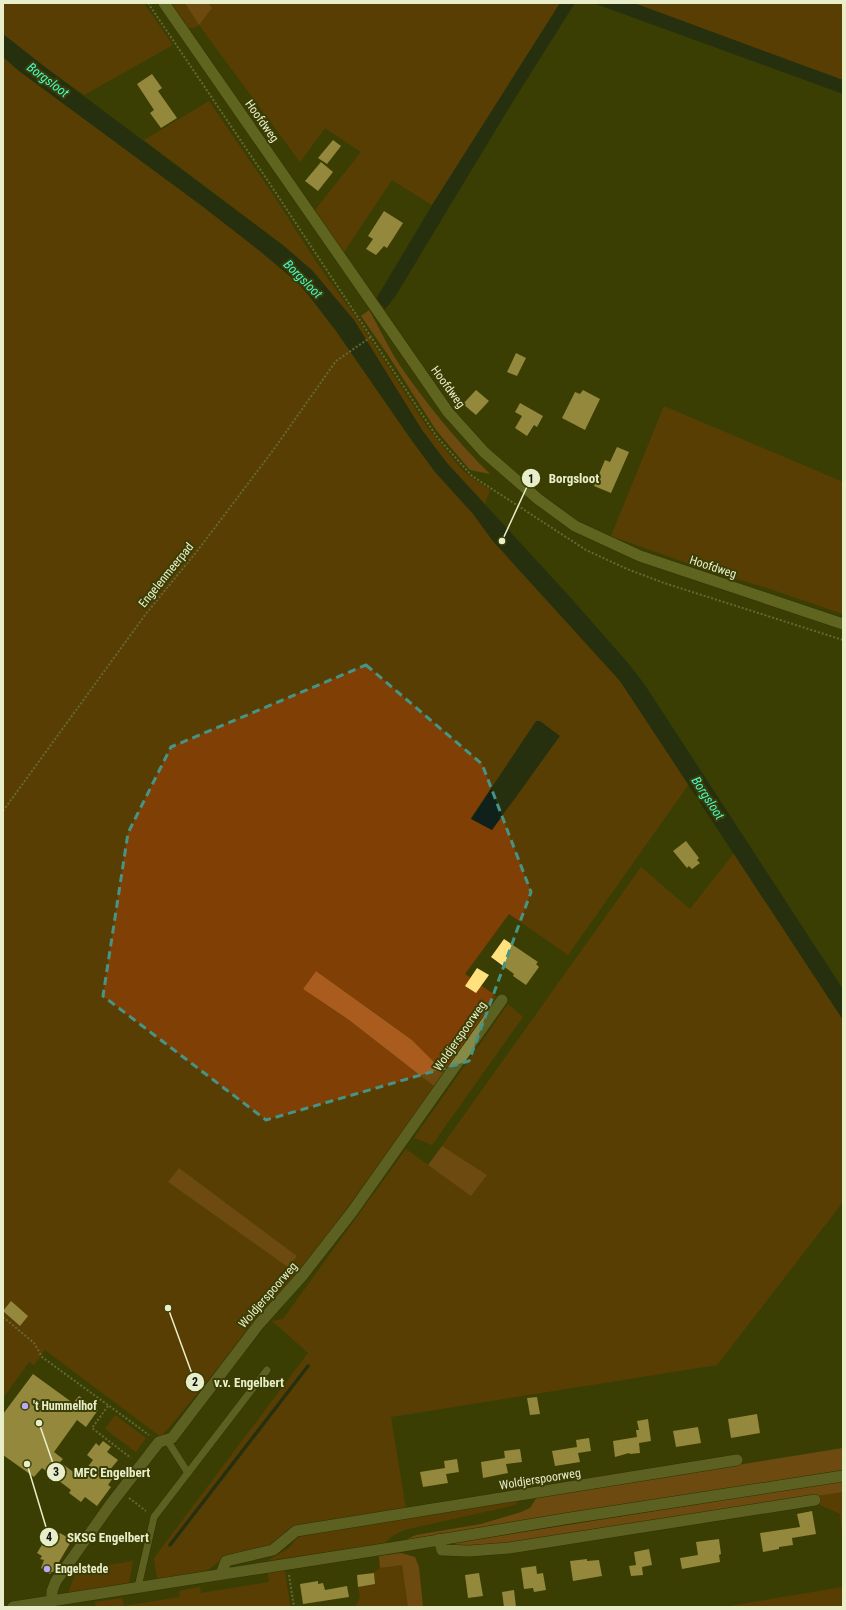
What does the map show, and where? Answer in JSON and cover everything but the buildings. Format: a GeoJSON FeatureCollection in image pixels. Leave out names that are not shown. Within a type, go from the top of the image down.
{"type":"FeatureCollection","features":[{"type":"Feature","properties":{"kind":"main road","name":"Hoofdweg"},"geometry":{"type":"LineString","coordinates":[[164,3],[448,412],[484,452],[538,499],[575,526],[640,556],[843,624]]}},
{"type":"Feature","properties":{"kind":"street","name":"Woldjerspoorweg"},"geometry":{"type":"LineString","coordinates":[[52,1601],[52,1591],[56,1581],[120,1492],[163,1441],[172,1438],[258,1324],[302,1276],[352,1212],[502,1000]]}},
{"type":"Feature","properties":{"kind":"street","name":"Woldjerspoorweg"},"geometry":{"type":"LineString","coordinates":[[221,1574],[226,1561],[273,1550],[296,1532],[737,1460]]}},
{"type":"Feature","properties":{"kind":"street"},"geometry":{"type":"LineString","coordinates":[[13,1607],[843,1476]]}},
{"type":"Feature","properties":{"kind":"street"},"geometry":{"type":"LineString","coordinates":[[439,1539],[442,1550],[469,1551],[509,1548],[815,1500]]}},
{"type":"Feature","properties":{"kind":"lane"},"geometry":{"type":"LineString","coordinates":[[138,1587],[154,1517],[267,1370]]}},
{"type":"Feature","properties":{"kind":"lane"},"geometry":{"type":"LineString","coordinates":[[163,1441],[188,1473]]}},
{"type":"Feature","properties":{"kind":"path","name":"Engelenmeerpad"},"geometry":{"type":"LineString","coordinates":[[3,811],[145,615],[198,550],[274,449],[336,361],[371,337],[148,3]]}},
{"type":"Feature","properties":{"kind":"path"},"geometry":{"type":"LineString","coordinates":[[3,1317],[34,1342],[42,1357],[108,1406],[163,1441]]}},
{"type":"Feature","properties":{"kind":"path"},"geometry":{"type":"LineString","coordinates":[[108,1406],[92,1428],[141,1466]]}},
{"type":"Feature","properties":{"kind":"path"},"geometry":{"type":"LineString","coordinates":[[120,1492],[154,1517]]}},
{"type":"Feature","properties":{"kind":"path"},"geometry":{"type":"LineString","coordinates":[[288,1564],[294,1607]]}},
{"type":"Feature","properties":{"kind":"highlighted area"},"geometry":{"type":"Polygon","coordinates":[[[366,665],[482,764],[531,892],[469,1061],[266,1120],[103,996],[128,833],[171,747],[366,665]]]}},
{"type":"Feature","properties":{"kind":"shaded area"},"geometry":{"type":"Polygon","coordinates":[[[3,3],[144,3],[173,45],[84,95],[3,34],[3,3]]]}},
{"type":"Feature","properties":{"kind":"shaded area"},"geometry":{"type":"Polygon","coordinates":[[[170,3],[185,3],[199,25],[194,28],[187,28],[170,3]]]}},
{"type":"Feature","properties":{"kind":"shaded area"},"geometry":{"type":"Polygon","coordinates":[[[185,3],[208,3],[212,8],[199,25],[185,3]]]}},
{"type":"Feature","properties":{"kind":"shaded area"},"geometry":{"type":"Polygon","coordinates":[[[208,3],[560,3],[432,205],[392,180],[344,252],[315,210],[361,152],[325,128],[300,162],[199,25],[212,8],[208,3]]]}},
{"type":"Feature","properties":{"kind":"shaded area"},"geometry":{"type":"Polygon","coordinates":[[[634,3],[843,3],[843,80],[634,3]]]}},
{"type":"Feature","properties":{"kind":"shaded area"},"geometry":{"type":"Polygon","coordinates":[[[3,57],[19,71],[202,206],[298,283],[336,331],[435,472],[474,514],[492,540],[620,681],[689,784],[568,955],[509,914],[465,974],[499,998],[445,1073],[412,1040],[316,971],[303,989],[349,1020],[435,1087],[307,1263],[161,1437],[45,1350],[34,1365],[29,1362],[3,1398],[3,57]],[[536,721],[471,818],[492,830],[536,721]],[[179,1168],[168,1182],[289,1268],[297,1256],[179,1168]]]}},
{"type":"Feature","properties":{"kind":"shaded area"},"geometry":{"type":"Polygon","coordinates":[[[209,101],[272,193],[317,263],[357,319],[427,427],[462,470],[490,490],[485,504],[447,463],[422,430],[354,320],[284,246],[144,140],[209,101]]]}},
{"type":"Feature","properties":{"kind":"shaded area"},"geometry":{"type":"Polygon","coordinates":[[[369,310],[392,353],[411,381],[454,436],[490,474],[470,470],[436,430],[361,316],[369,310]]]}},
{"type":"Feature","properties":{"kind":"shaded area"},"geometry":{"type":"Polygon","coordinates":[[[664,406],[843,482],[843,614],[770,589],[701,568],[611,536],[664,406]]]}},
{"type":"Feature","properties":{"kind":"shaded area"},"geometry":{"type":"Polygon","coordinates":[[[734,853],[843,1020],[843,1202],[717,1365],[391,1417],[406,1509],[288,1529],[272,1546],[227,1556],[206,1571],[157,1579],[154,1558],[308,1353],[272,1321],[283,1319],[406,1149],[471,1196],[487,1175],[442,1146],[641,867],[690,909],[734,853]]]}},
{"type":"Feature","properties":{"kind":"shaded area"},"geometry":{"type":"Polygon","coordinates":[[[316,971],[412,1040],[445,1073],[435,1087],[349,1020],[303,989],[316,971]]]}},
{"type":"Feature","properties":{"kind":"shaded area"},"geometry":{"type":"Polygon","coordinates":[[[508,1004],[523,1017],[432,1145],[414,1138],[508,1004]]]}},
{"type":"Feature","properties":{"kind":"shaded area"},"geometry":{"type":"Polygon","coordinates":[[[442,1146],[487,1175],[471,1196],[428,1165],[442,1146]]]}},
{"type":"Feature","properties":{"kind":"shaded area"},"geometry":{"type":"Polygon","coordinates":[[[179,1168],[297,1256],[289,1268],[168,1182],[179,1168]]]}},
{"type":"Feature","properties":{"kind":"shaded area"},"geometry":{"type":"Polygon","coordinates":[[[115,1415],[146,1438],[136,1452],[105,1429],[115,1415]]]}},
{"type":"Feature","properties":{"kind":"shaded area"},"geometry":{"type":"Polygon","coordinates":[[[843,1448],[843,1470],[405,1540],[416,1535],[481,1524],[521,1512],[530,1508],[537,1497],[843,1448]]]}},
{"type":"Feature","properties":{"kind":"shaded area"},"geometry":{"type":"Polygon","coordinates":[[[843,1481],[843,1492],[507,1544],[466,1547],[454,1546],[455,1543],[843,1481]]]}},
{"type":"Feature","properties":{"kind":"shaded area"},"geometry":{"type":"Polygon","coordinates":[[[843,1492],[843,1541],[840,1514],[818,1504],[817,1496],[843,1492]]]}},
{"type":"Feature","properties":{"kind":"shaded area"},"geometry":{"type":"Polygon","coordinates":[[[519,1500],[515,1505],[404,1530],[391,1537],[385,1543],[267,1561],[289,1548],[297,1538],[310,1533],[519,1500]]]}},
{"type":"Feature","properties":{"kind":"shaded area"},"geometry":{"type":"Polygon","coordinates":[[[401,1553],[415,1557],[419,1567],[423,1607],[408,1607],[402,1565],[380,1568],[379,1556],[401,1553]]]}},
{"type":"Feature","properties":{"kind":"shaded area"},"geometry":{"type":"Polygon","coordinates":[[[133,1561],[129,1583],[68,1593],[77,1570],[133,1561]]]}},
{"type":"Feature","properties":{"kind":"shaded area"},"geometry":{"type":"Polygon","coordinates":[[[402,1565],[408,1607],[355,1607],[360,1598],[358,1587],[375,1584],[374,1572],[380,1568],[402,1565]]]}},
{"type":"Feature","properties":{"kind":"shaded area"},"geometry":{"type":"Polygon","coordinates":[[[285,1571],[290,1606],[96,1607],[95,1602],[122,1598],[124,1606],[180,1597],[179,1591],[200,1587],[201,1593],[269,1582],[268,1573],[285,1571]]]}},
{"type":"Feature","properties":{"kind":"shaded area"},"geometry":{"type":"Polygon","coordinates":[[[843,1587],[843,1607],[724,1607],[843,1587]]]}},
{"type":"Feature","properties":{"kind":"water"},"geometry":{"type":"Polygon","coordinates":[[[560,3],[575,3],[509,108],[395,297],[385,309],[376,299],[432,205],[560,3]]]}},
{"type":"Feature","properties":{"kind":"water"},"geometry":{"type":"Polygon","coordinates":[[[593,3],[634,3],[843,80],[843,94],[593,3]]]}},
{"type":"Feature","properties":{"kind":"water"},"geometry":{"type":"Polygon","coordinates":[[[3,34],[284,246],[312,270],[354,320],[422,430],[447,463],[571,598],[628,663],[645,685],[843,989],[843,1020],[620,681],[492,540],[473,514],[435,472],[336,331],[310,297],[298,283],[202,206],[19,71],[3,57],[3,34]]]}},
{"type":"Feature","properties":{"kind":"water"},"geometry":{"type":"Polygon","coordinates":[[[536,721],[540,721],[560,736],[492,830],[471,819],[536,721]]]}},
{"type":"Feature","properties":{"kind":"waterway"},"geometry":{"type":"LineString","coordinates":[[170,1545],[308,1366]]}},
{"type":"Feature","properties":{"kind":"place","name":"Borgsloot"},"geometry":{"type":"Point","coordinates":[502,541]}},
{"type":"Feature","properties":{"kind":"place","name":"v.v. Engelbert"},"geometry":{"type":"Point","coordinates":[168,1308]}},
{"type":"Feature","properties":{"kind":"place","name":"'t Hummelhof"},"geometry":{"type":"Point","coordinates":[25,1406]}},
{"type":"Feature","properties":{"kind":"place","name":"MFC Engelbert"},"geometry":{"type":"Point","coordinates":[39,1423]}},
{"type":"Feature","properties":{"kind":"place","name":"SKSG Engelbert"},"geometry":{"type":"Point","coordinates":[27,1464]}},
{"type":"Feature","properties":{"kind":"place","name":"Engelstede"},"geometry":{"type":"Point","coordinates":[47,1569]}}]}
